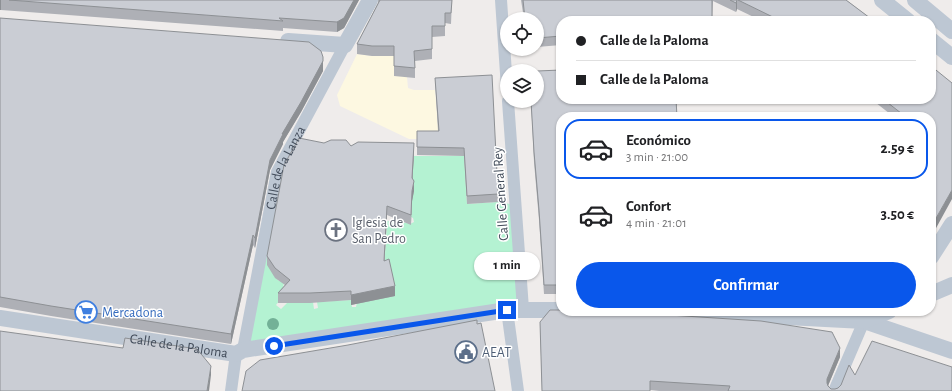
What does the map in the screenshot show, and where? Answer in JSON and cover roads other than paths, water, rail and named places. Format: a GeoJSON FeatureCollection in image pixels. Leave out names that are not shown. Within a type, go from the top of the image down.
{"type":"FeatureCollection","features":[{"type":"Feature","properties":{"kind":"street","name":"Calle de la Lanza"},"geometry":{"type":"LineString","coordinates":[[231,391],[277,172],[370,0]]}},
{"type":"Feature","properties":{"kind":"street"},"geometry":{"type":"LineString","coordinates":[[501,0],[505,64]]}},
{"type":"Feature","properties":{"kind":"street"},"geometry":{"type":"LineString","coordinates":[[882,0],[902,16]]}},
{"type":"Feature","properties":{"kind":"street"},"geometry":{"type":"LineString","coordinates":[[915,0],[934,16]]}},
{"type":"Feature","properties":{"kind":"street"},"geometry":{"type":"LineString","coordinates":[[936,18],[952,31]]}},
{"type":"Feature","properties":{"kind":"street"},"geometry":{"type":"LineString","coordinates":[[275,40],[345,45]]}},
{"type":"Feature","properties":{"kind":"street"},"geometry":{"type":"LineString","coordinates":[[936,44],[952,57]]}},
{"type":"Feature","properties":{"kind":"street","name":"Calle General Rey"},"geometry":{"type":"LineString","coordinates":[[508,108],[518,391]]}},
{"type":"Feature","properties":{"kind":"street"},"geometry":{"type":"LineString","coordinates":[[936,249],[952,224]]}},
{"type":"Feature","properties":{"kind":"street"},"geometry":{"type":"LineString","coordinates":[[936,292],[952,285]]}},
{"type":"Feature","properties":{"kind":"street","name":"Calle de la Paloma"},"geometry":{"type":"LineString","coordinates":[[0,318],[240,352],[515,310],[556,310]]}},
{"type":"Feature","properties":{"kind":"street"},"geometry":{"type":"LineString","coordinates":[[766,316],[864,321],[952,351]]}},
{"type":"Feature","properties":{"kind":"street"},"geometry":{"type":"LineString","coordinates":[[834,391],[864,321],[876,316]]}},
{"type":"Feature","properties":{"kind":"place","name":"Iglesia de San Pedro"},"geometry":{"type":"Point","coordinates":[336,230]}},
{"type":"Feature","properties":{"kind":"place","name":"Mercadona"},"geometry":{"type":"Point","coordinates":[86,312]}},
{"type":"Feature","properties":{"kind":"place","name":"AEAT"},"geometry":{"type":"Point","coordinates":[466,352]}}]}
